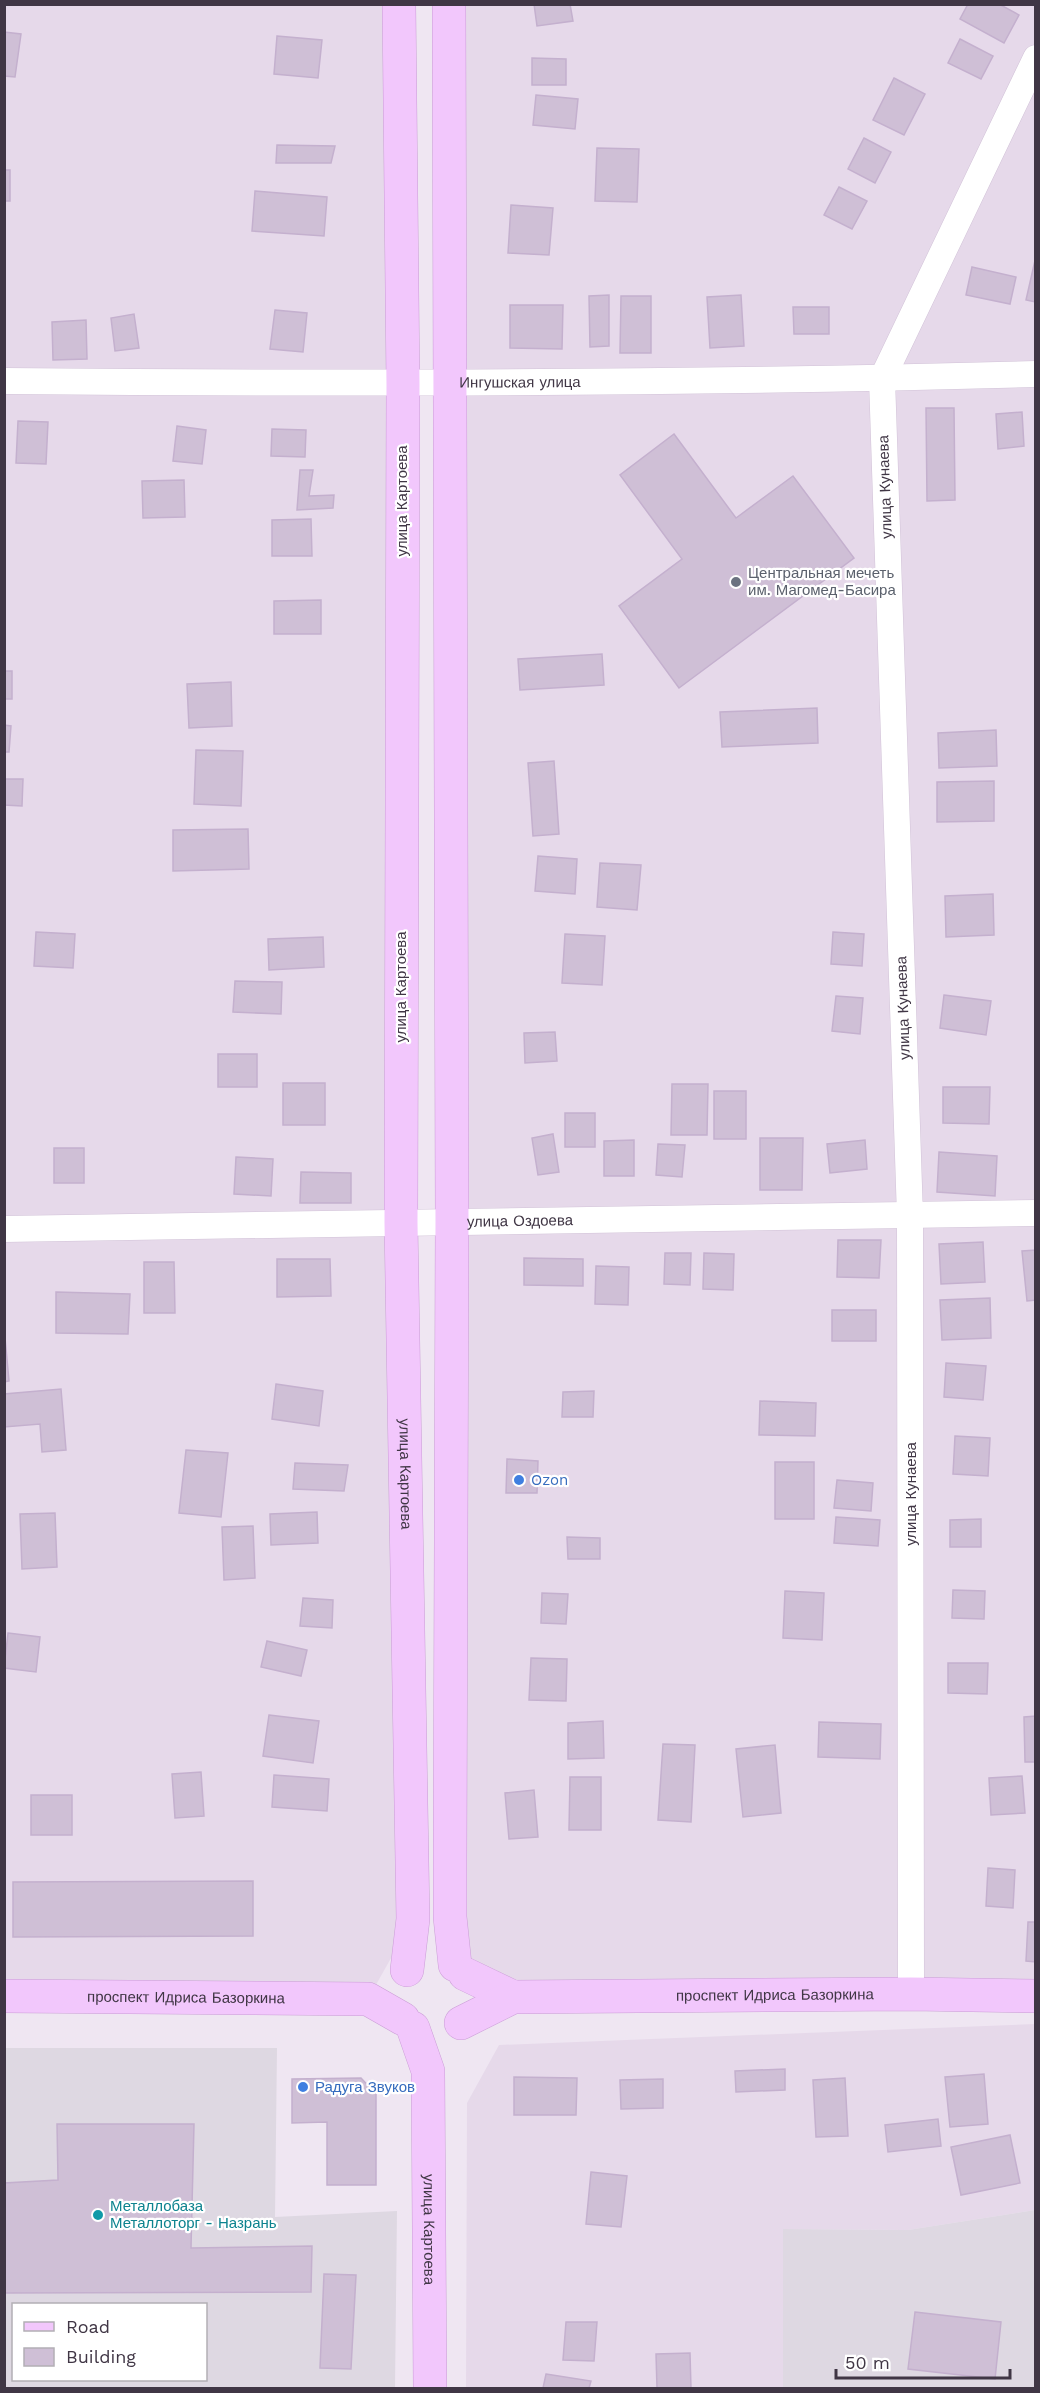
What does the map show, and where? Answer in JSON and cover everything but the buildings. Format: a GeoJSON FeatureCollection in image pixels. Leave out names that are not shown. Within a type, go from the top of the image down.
{"type":"FeatureCollection","features":[{"type":"Feature","properties":{"kind":"main road","name":"улица Картоева"},"geometry":{"type":"LineString","coordinates":[[399,4],[403,384],[401,1223],[413,1919],[403,1975]]}},
{"type":"Feature","properties":{"kind":"main road"},"geometry":{"type":"LineString","coordinates":[[403,1975],[396,1994],[397,2007],[408,2023],[425,2033],[438,2034],[456,2027],[469,2012],[472,1999],[471,1986],[460,1969],[450,1917],[452,1221],[449,4]]}},
{"type":"Feature","properties":{"kind":"main road"},"geometry":{"type":"LineString","coordinates":[[368,1999],[403,1975],[417,1962],[430,1958],[443,1959],[460,1969]]}},
{"type":"Feature","properties":{"kind":"main road","name":"проспект Идриса Базоркина"},"geometry":{"type":"LineString","coordinates":[[460,1969],[513,1997]]}},
{"type":"Feature","properties":{"kind":"main road","name":"проспект Идриса Базоркина"},"geometry":{"type":"LineString","coordinates":[[456,2027],[513,1997],[911,1994],[1035,1996]]}},
{"type":"Feature","properties":{"kind":"main road","name":"проспект Идриса Базоркина"},"geometry":{"type":"LineString","coordinates":[[4,1996],[368,1999],[408,2023]]}},
{"type":"Feature","properties":{"kind":"main road","name":"улица Картоева"},"geometry":{"type":"LineString","coordinates":[[408,2023],[428,2071],[430,2388]]}},
{"type":"Feature","properties":{"kind":"main road","name":"улица Картоева"},"geometry":{"type":"LineString","coordinates":[[428,2071],[456,2027]]}},
{"type":"Feature","properties":{"kind":"street","name":"улица Кунаева"},"geometry":{"type":"LineString","coordinates":[[911,1994],[910,1216],[882,379],[1035,58]]}},
{"type":"Feature","properties":{"kind":"street","name":"Ингушская улица"},"geometry":{"type":"LineString","coordinates":[[4,381],[403,384],[882,379],[1035,374]]}},
{"type":"Feature","properties":{"kind":"street","name":"улица Оздоева"},"geometry":{"type":"LineString","coordinates":[[4,1229],[1035,1213]]}},
{"type":"Feature","properties":{"kind":"shaded area"},"geometry":{"type":"Polygon","coordinates":[[[5,5],[399,5],[413,1919],[368,1999],[5,1996],[5,5]]]}},
{"type":"Feature","properties":{"kind":"shaded area"},"geometry":{"type":"Polygon","coordinates":[[[449,5],[1035,5],[1035,1996],[513,1997],[465,1974],[449,5]]]}},
{"type":"Feature","properties":{"kind":"shaded area"},"geometry":{"type":"Polygon","coordinates":[[[1035,2024],[1035,2210],[908,2230],[783,2229],[783,2388],[466,2388],[467,2103],[499,2045],[1035,2024]]]}},
{"type":"Feature","properties":{"kind":"shaded area"},"geometry":{"type":"Polygon","coordinates":[[[5,2048],[277,2048],[275,2217],[397,2211],[395,2388],[5,2388],[5,2048]]]}},
{"type":"Feature","properties":{"kind":"shaded area"},"geometry":{"type":"Polygon","coordinates":[[[1035,2210],[1035,2388],[783,2388],[783,2229],[908,2230],[1035,2210]]]}},
{"type":"Feature","properties":{"kind":"place","name":"Центральная мечеть им. Магомед-Басира"},"geometry":{"type":"Point","coordinates":[736,582]}},
{"type":"Feature","properties":{"kind":"place","name":"Ozon"},"geometry":{"type":"Point","coordinates":[519,1480]}},
{"type":"Feature","properties":{"kind":"place","name":"Радуга Звуков"},"geometry":{"type":"Point","coordinates":[303,2087]}},
{"type":"Feature","properties":{"kind":"place","name":"Металлобаза Металлоторг - Назрань"},"geometry":{"type":"Point","coordinates":[98,2215]}}]}
